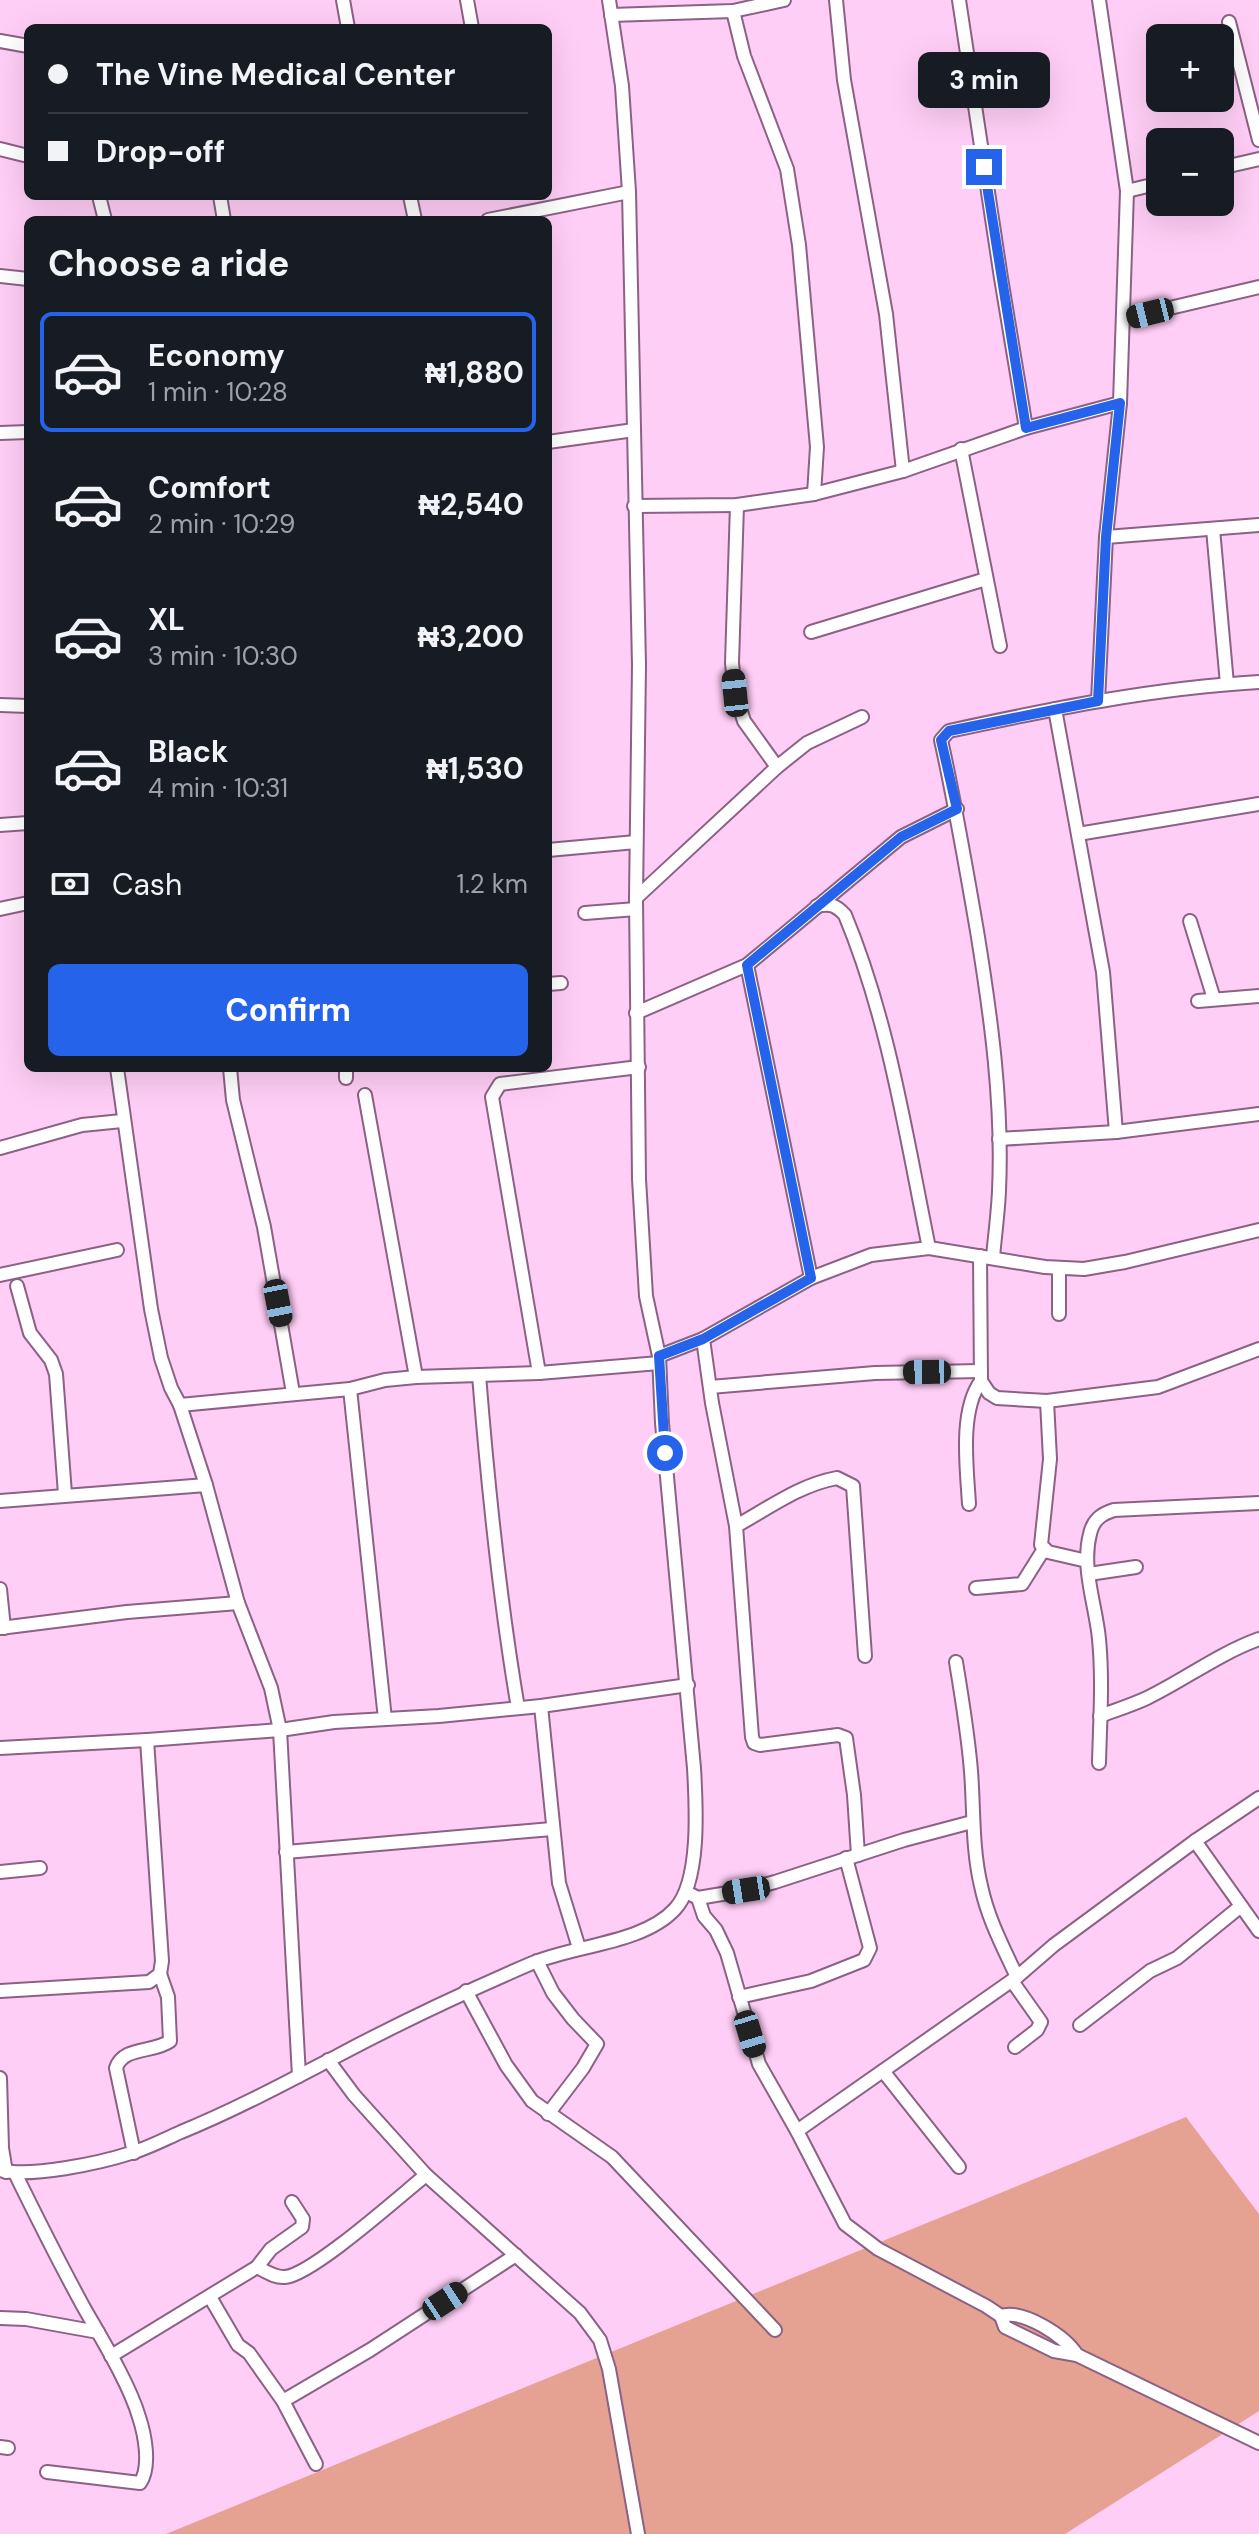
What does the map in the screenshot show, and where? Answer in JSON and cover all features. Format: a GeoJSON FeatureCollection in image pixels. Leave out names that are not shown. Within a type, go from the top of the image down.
{"type":"FeatureCollection","features":[{"type":"Feature","properties":{"kind":"street"},"geometry":{"type":"LineString","coordinates":[[343,0],[347,24]]}},
{"type":"Feature","properties":{"kind":"street"},"geometry":{"type":"LineString","coordinates":[[467,0],[471,24]]}},
{"type":"Feature","properties":{"kind":"street"},"geometry":{"type":"LineString","coordinates":[[609,0],[622,86],[629,192],[639,665],[636,842],[639,1179],[646,1296],[659,1359],[688,1685],[697,1820],[692,1895],[716,1930],[727,1953],[759,2064],[851,2231],[889,2255],[986,2306],[1001,2316],[1005,2327],[1054,2351],[1077,2355],[1259,2443]]}},
{"type":"Feature","properties":{"kind":"street"},"geometry":{"type":"LineString","coordinates":[[611,15],[733,11],[784,0]]}},
{"type":"Feature","properties":{"kind":"street"},"geometry":{"type":"LineString","coordinates":[[836,0],[844,80],[886,314],[903,471]]}},
{"type":"Feature","properties":{"kind":"street"},"geometry":{"type":"LineString","coordinates":[[959,0],[1026,428]]}},
{"type":"Feature","properties":{"kind":"street"},"geometry":{"type":"LineString","coordinates":[[1098,701],[1106,537],[1120,403],[1127,191],[1099,0]]}},
{"type":"Feature","properties":{"kind":"street"},"geometry":{"type":"LineString","coordinates":[[733,11],[744,56],[787,169],[799,245],[817,447],[814,494]]}},
{"type":"Feature","properties":{"kind":"street"},"geometry":{"type":"LineString","coordinates":[[1229,22],[1259,140]]}},
{"type":"Feature","properties":{"kind":"street"},"geometry":{"type":"LineString","coordinates":[[0,41],[24,45]]}},
{"type":"Feature","properties":{"kind":"street"},"geometry":{"type":"LineString","coordinates":[[0,149],[24,155]]}},
{"type":"Feature","properties":{"kind":"street"},"geometry":{"type":"LineString","coordinates":[[1234,165],[1259,159]]}},
{"type":"Feature","properties":{"kind":"street"},"geometry":{"type":"LineString","coordinates":[[1127,191],[1146,186]]}},
{"type":"Feature","properties":{"kind":"street"},"geometry":{"type":"LineString","coordinates":[[508,216],[629,192]]}},
{"type":"Feature","properties":{"kind":"street"},"geometry":{"type":"LineString","coordinates":[[0,276],[24,279]]}},
{"type":"Feature","properties":{"kind":"street"},"geometry":{"type":"LineString","coordinates":[[1123,319],[1259,287]]}},
{"type":"Feature","properties":{"kind":"street"},"geometry":{"type":"LineString","coordinates":[[634,506],[737,505],[814,494],[903,471],[1026,428],[1120,403]]}},
{"type":"Feature","properties":{"kind":"street"},"geometry":{"type":"LineString","coordinates":[[552,441],[634,430]]}},
{"type":"Feature","properties":{"kind":"street"},"geometry":{"type":"LineString","coordinates":[[0,433],[24,432]]}},
{"type":"Feature","properties":{"kind":"street"},"geometry":{"type":"LineString","coordinates":[[961,449],[1000,646]]}},
{"type":"Feature","properties":{"kind":"street"},"geometry":{"type":"LineString","coordinates":[[737,505],[732,663],[735,693],[744,721],[777,767]]}},
{"type":"Feature","properties":{"kind":"street"},"geometry":{"type":"LineString","coordinates":[[1106,537],[1259,525]]}},
{"type":"Feature","properties":{"kind":"street"},"geometry":{"type":"LineString","coordinates":[[1213,529],[1227,684]]}},
{"type":"Feature","properties":{"kind":"street"},"geometry":{"type":"LineString","coordinates":[[811,632],[986,579]]}},
{"type":"Feature","properties":{"kind":"street"},"geometry":{"type":"LineString","coordinates":[[969,1504],[967,1430],[973,1396],[981,1376],[986,1256],[999,1190],[998,1095],[989,1008],[957,809],[941,740],[949,731],[1098,701],[1259,682]]}},
{"type":"Feature","properties":{"kind":"street"},"geometry":{"type":"LineString","coordinates":[[0,705],[24,706]]}},
{"type":"Feature","properties":{"kind":"street"},"geometry":{"type":"LineString","coordinates":[[1055,709],[1103,972],[1116,1132]]}},
{"type":"Feature","properties":{"kind":"street"},"geometry":{"type":"LineString","coordinates":[[585,913],[636,904],[777,767],[807,743],[862,717]]}},
{"type":"Feature","properties":{"kind":"street"},"geometry":{"type":"LineString","coordinates":[[1078,834],[1259,804]]}},
{"type":"Feature","properties":{"kind":"street"},"geometry":{"type":"LineString","coordinates":[[636,1013],[747,965],[901,837],[957,809]]}},
{"type":"Feature","properties":{"kind":"street"},"geometry":{"type":"LineString","coordinates":[[0,825],[24,823]]}},
{"type":"Feature","properties":{"kind":"street"},"geometry":{"type":"LineString","coordinates":[[552,850],[636,842]]}},
{"type":"Feature","properties":{"kind":"street"},"geometry":{"type":"LineString","coordinates":[[0,909],[24,904]]}},
{"type":"Feature","properties":{"kind":"street"},"geometry":{"type":"LineString","coordinates":[[817,906],[827,904],[837,907],[845,915],[873,993],[929,1248]]}},
{"type":"Feature","properties":{"kind":"street"},"geometry":{"type":"LineString","coordinates":[[1190,921],[1214,999]]}},
{"type":"Feature","properties":{"kind":"street"},"geometry":{"type":"LineString","coordinates":[[747,965],[811,1278]]}},
{"type":"Feature","properties":{"kind":"street"},"geometry":{"type":"LineString","coordinates":[[1198,1001],[1259,996]]}},
{"type":"Feature","properties":{"kind":"street"},"geometry":{"type":"LineString","coordinates":[[539,1373],[492,1097],[500,1084],[639,1067]]}},
{"type":"Feature","properties":{"kind":"street"},"geometry":{"type":"LineString","coordinates":[[117,1072],[122,1121],[161,1358],[206,1485],[238,1603],[271,1688],[280,1730],[299,2076]]}},
{"type":"Feature","properties":{"kind":"street"},"geometry":{"type":"LineString","coordinates":[[230,1072],[233,1100],[264,1227],[293,1393]]}},
{"type":"Feature","properties":{"kind":"street"},"geometry":{"type":"LineString","coordinates":[[365,1095],[416,1377]]}},
{"type":"Feature","properties":{"kind":"street"},"geometry":{"type":"LineString","coordinates":[[999,1139],[1116,1132],[1259,1114]]}},
{"type":"Feature","properties":{"kind":"street"},"geometry":{"type":"LineString","coordinates":[[0,1148],[82,1125],[122,1121]]}},
{"type":"Feature","properties":{"kind":"street"},"geometry":{"type":"LineString","coordinates":[[180,1405],[350,1389],[385,1380],[416,1377],[539,1373],[659,1359],[703,1339],[811,1278],[871,1255],[929,1248],[1059,1268],[1103,1267],[1259,1230]]}},
{"type":"Feature","properties":{"kind":"street"},"geometry":{"type":"LineString","coordinates":[[0,1275],[117,1250]]}},
{"type":"Feature","properties":{"kind":"street"},"geometry":{"type":"LineString","coordinates":[[1059,1268],[1059,1314]]}},
{"type":"Feature","properties":{"kind":"street"},"geometry":{"type":"LineString","coordinates":[[17,1286],[30,1333],[51,1360],[56,1374],[65,1494]]}},
{"type":"Feature","properties":{"kind":"street"},"geometry":{"type":"LineString","coordinates":[[703,1339],[736,1526],[752,1737],[754,1743],[760,1745],[844,1736],[854,1795],[852,1856],[870,1948],[864,1960],[811,1981],[739,1997]]}},
{"type":"Feature","properties":{"kind":"street"},"geometry":{"type":"LineString","coordinates":[[981,1376],[989,1393],[997,1398],[1047,1401],[1158,1387],[1259,1349]]}},
{"type":"Feature","properties":{"kind":"street"},"geometry":{"type":"LineString","coordinates":[[710,1387],[875,1373],[981,1376]]}},
{"type":"Feature","properties":{"kind":"street"},"geometry":{"type":"LineString","coordinates":[[479,1375],[491,1519],[518,1708]]}},
{"type":"Feature","properties":{"kind":"street"},"geometry":{"type":"LineString","coordinates":[[350,1389],[385,1719]]}},
{"type":"Feature","properties":{"kind":"street"},"geometry":{"type":"LineString","coordinates":[[1047,1401],[1050,1459],[1040,1540],[1044,1549],[1088,1568],[1136,1567]]}},
{"type":"Feature","properties":{"kind":"street"},"geometry":{"type":"LineString","coordinates":[[736,1526],[799,1489],[819,1481],[837,1478],[853,1486],[865,1656]]}},
{"type":"Feature","properties":{"kind":"street"},"geometry":{"type":"LineString","coordinates":[[0,1501],[206,1485]]}},
{"type":"Feature","properties":{"kind":"street"},"geometry":{"type":"LineString","coordinates":[[1099,1763],[1099,1640],[1088,1568],[1090,1534],[1096,1519],[1114,1510],[1259,1503]]}},
{"type":"Feature","properties":{"kind":"street"},"geometry":{"type":"LineString","coordinates":[[976,1588],[1022,1584],[1044,1549]]}},
{"type":"Feature","properties":{"kind":"street"},"geometry":{"type":"LineString","coordinates":[[0,1589],[2,1628],[127,1612],[238,1603]]}},
{"type":"Feature","properties":{"kind":"street"},"geometry":{"type":"LineString","coordinates":[[1100,1716],[1149,1697],[1205,1663],[1259,1639]]}},
{"type":"Feature","properties":{"kind":"street"},"geometry":{"type":"LineString","coordinates":[[956,1662],[971,1775],[972,1822],[981,1887],[987,1912],[1014,1979],[1041,2022],[1037,2030],[1015,2047]]}},
{"type":"Feature","properties":{"kind":"street"},"geometry":{"type":"LineString","coordinates":[[0,1748],[280,1730],[334,1722],[541,1706],[688,1685]]}},
{"type":"Feature","properties":{"kind":"street"},"geometry":{"type":"LineString","coordinates":[[541,1706],[559,1883],[579,1948]]}},
{"type":"Feature","properties":{"kind":"street"},"geometry":{"type":"LineString","coordinates":[[134,2153],[116,2068],[118,2061],[125,2055],[160,2047],[170,2041],[172,2035],[168,1997],[160,1974],[162,1961],[147,1740]]}},
{"type":"Feature","properties":{"kind":"street"},"geometry":{"type":"LineString","coordinates":[[797,2131],[1014,1979],[1054,1945],[1259,1798]]}},
{"type":"Feature","properties":{"kind":"street"},"geometry":{"type":"LineString","coordinates":[[7,2172],[71,2167],[134,2153],[211,2120],[466,1991],[537,1961],[642,1931],[661,1921],[692,1895],[746,1890],[972,1822]]}},
{"type":"Feature","properties":{"kind":"street"},"geometry":{"type":"LineString","coordinates":[[286,1852],[552,1829]]}},
{"type":"Feature","properties":{"kind":"street"},"geometry":{"type":"LineString","coordinates":[[1195,1841],[1259,1931]]}},
{"type":"Feature","properties":{"kind":"street"},"geometry":{"type":"LineString","coordinates":[[0,1872],[40,1868]]}},
{"type":"Feature","properties":{"kind":"street"},"geometry":{"type":"LineString","coordinates":[[1080,2025],[1150,1971],[1177,1958],[1241,1906]]}},
{"type":"Feature","properties":{"kind":"street"},"geometry":{"type":"LineString","coordinates":[[537,1961],[553,1993],[597,2044],[548,2114]]}},
{"type":"Feature","properties":{"kind":"street"},"geometry":{"type":"LineString","coordinates":[[0,1991],[149,1982],[160,1974]]}},
{"type":"Feature","properties":{"kind":"street"},"geometry":{"type":"LineString","coordinates":[[466,1991],[506,2065],[532,2101],[612,2157],[775,2330]]}},
{"type":"Feature","properties":{"kind":"street"},"geometry":{"type":"LineString","coordinates":[[328,2060],[354,2095],[426,2175],[580,2313],[600,2340],[609,2369],[638,2534]]}},
{"type":"Feature","properties":{"kind":"street"},"geometry":{"type":"LineString","coordinates":[[883,2071],[959,2167]]}},
{"type":"Feature","properties":{"kind":"street"},"geometry":{"type":"LineString","coordinates":[[0,2078],[2,2148],[7,2172],[111,2356],[139,2417],[147,2466],[140,2483],[47,2472]]}},
{"type":"Feature","properties":{"kind":"street"},"geometry":{"type":"LineString","coordinates":[[257,2267],[277,2277],[296,2275],[350,2238],[426,2175]]}},
{"type":"Feature","properties":{"kind":"street"},"geometry":{"type":"LineString","coordinates":[[111,2356],[257,2267],[271,2249],[302,2227],[303,2219],[292,2202]]}},
{"type":"Feature","properties":{"kind":"street"},"geometry":{"type":"LineString","coordinates":[[283,2401],[370,2350],[516,2255]]}},
{"type":"Feature","properties":{"kind":"street"},"geometry":{"type":"LineString","coordinates":[[210,2297],[238,2345],[249,2353],[283,2401],[316,2464]]}},
{"type":"Feature","properties":{"kind":"street"},"geometry":{"type":"LineString","coordinates":[[0,2318],[26,2319],[98,2332]]}},
{"type":"Feature","properties":{"kind":"shaded area"},"geometry":{"type":"Polygon","coordinates":[[[1186,2117],[1259,2214],[1259,2411],[1065,2534],[166,2534],[1186,2117]]]}},
{"type":"Feature","properties":{"kind":"route"},"geometry":{"type":"LineString","coordinates":[[665,1453],[659,1356],[703,1339],[811,1278],[747,965],[901,837],[957,809],[941,740],[949,731],[1098,701],[1106,537],[1120,403],[1026,428],[984,167]]}}]}
